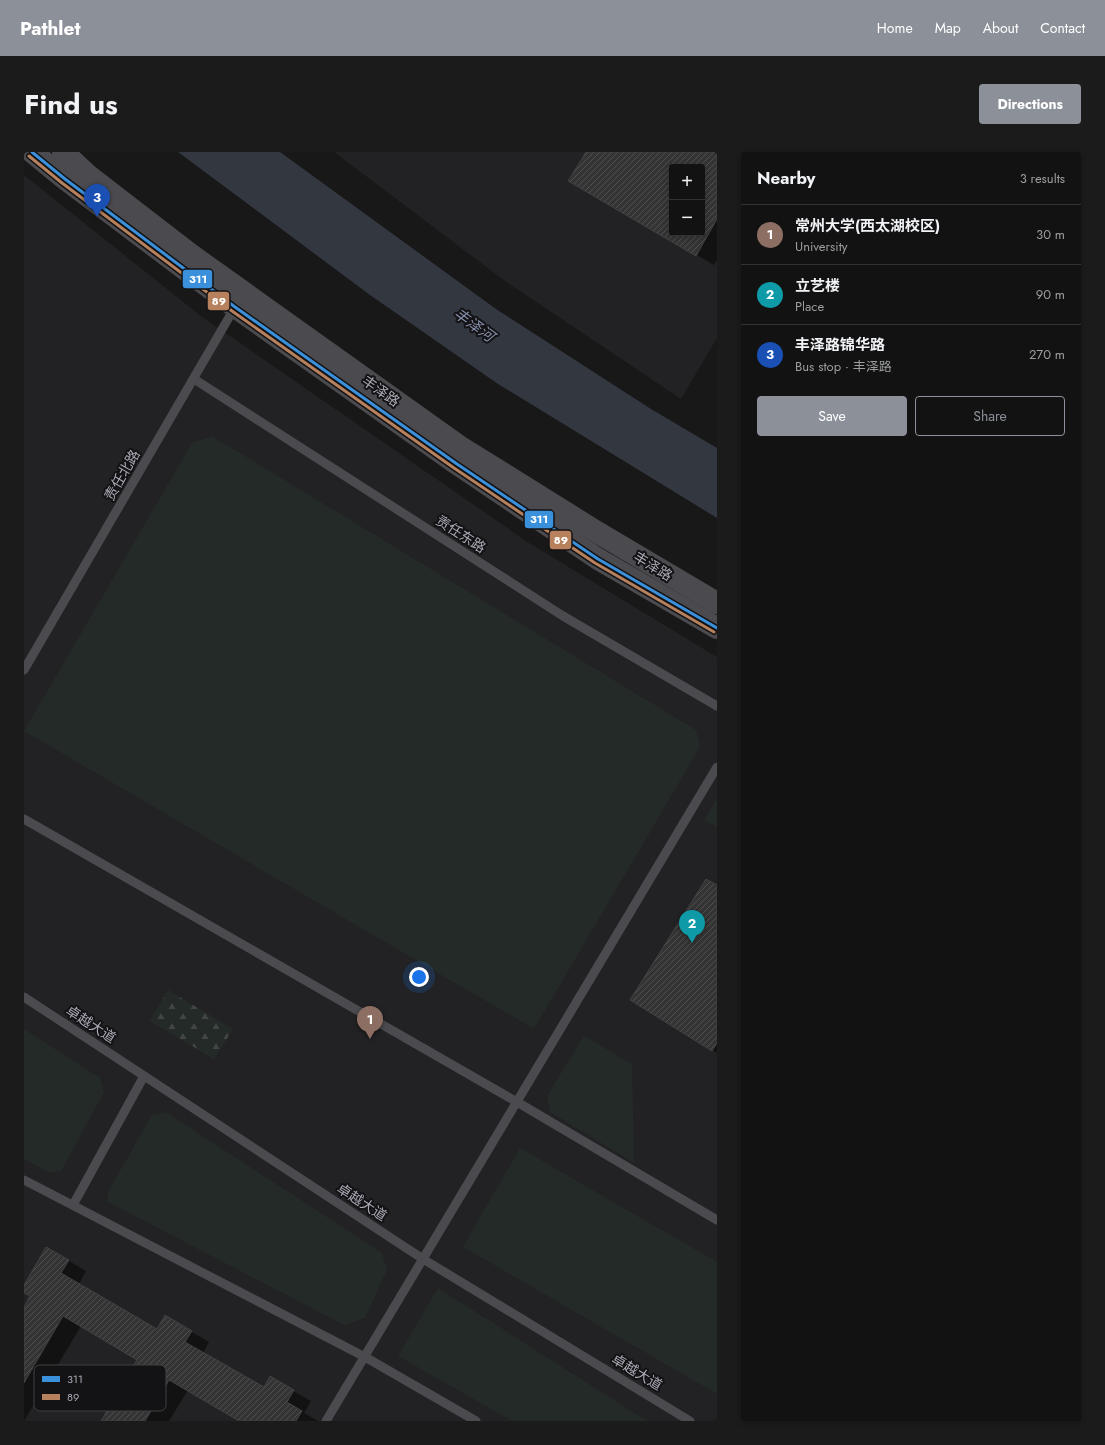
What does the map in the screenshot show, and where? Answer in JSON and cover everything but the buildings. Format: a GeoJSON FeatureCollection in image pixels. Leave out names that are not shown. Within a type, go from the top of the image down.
{"type":"FeatureCollection","features":[{"type":"Feature","properties":{"kind":"street","name":"丰泽路"},"geometry":{"type":"LineString","coordinates":[[32,152],[65,179],[240,300],[459,446],[596,532],[717,603]]}},
{"type":"Feature","properties":{"kind":"street","name":"丰泽路"},"geometry":{"type":"LineString","coordinates":[[63,152],[89,176],[240,300],[457,464],[598,559],[717,628]]}},
{"type":"Feature","properties":{"kind":"lane","name":"责任北路"},"geometry":{"type":"LineString","coordinates":[[24,670],[240,300]]}},
{"type":"Feature","properties":{"kind":"lane","name":"责任东路"},"geometry":{"type":"LineString","coordinates":[[194,379],[563,616],[717,706]]}},
{"type":"Feature","properties":{"kind":"lane"},"geometry":{"type":"LineString","coordinates":[[326,1421],[717,767]]}},
{"type":"Feature","properties":{"kind":"lane"},"geometry":{"type":"LineString","coordinates":[[24,819],[517,1102],[717,1220]]}},
{"type":"Feature","properties":{"kind":"lane","name":"卓越大道"},"geometry":{"type":"LineString","coordinates":[[24,997],[423,1259],[690,1421]]}},
{"type":"Feature","properties":{"kind":"lane"},"geometry":{"type":"LineString","coordinates":[[73,1205],[144,1076]]}},
{"type":"Feature","properties":{"kind":"lane"},"geometry":{"type":"LineString","coordinates":[[24,1180],[365,1357],[476,1421]]}},
{"type":"Feature","properties":{"kind":"shaded area"},"geometry":{"type":"Polygon","coordinates":[[[334,152],[717,152],[717,338],[681,399],[505,281],[334,152]]]}},
{"type":"Feature","properties":{"kind":"shaded area"},"geometry":{"type":"Polygon","coordinates":[[[24,175],[201,316],[529,543],[717,657],[717,1421],[24,1421],[24,175]]]}},
{"type":"Feature","properties":{"kind":"green space"},"geometry":{"type":"Polygon","coordinates":[[[212,436],[696,730],[700,747],[534,1029],[24,731],[192,443],[212,436]]]}},
{"type":"Feature","properties":{"kind":"green space"},"geometry":{"type":"Polygon","coordinates":[[[717,799],[717,827],[704,820],[717,799]]]}},
{"type":"Feature","properties":{"kind":"green space"},"geometry":{"type":"Polygon","coordinates":[[[168,990],[233,1029],[214,1059],[150,1021],[168,990]]]}},
{"type":"Feature","properties":{"kind":"green space"},"geometry":{"type":"Polygon","coordinates":[[[24,1029],[100,1078],[104,1092],[61,1171],[48,1172],[24,1159],[24,1029]]]}},
{"type":"Feature","properties":{"kind":"green space"},"geometry":{"type":"Polygon","coordinates":[[[584,1036],[632,1064],[634,1163],[550,1112],[547,1096],[584,1036]]]}},
{"type":"Feature","properties":{"kind":"green space"},"geometry":{"type":"Polygon","coordinates":[[[166,1112],[382,1253],[387,1270],[365,1318],[344,1325],[108,1202],[108,1192],[152,1115],[166,1112]]]}},
{"type":"Feature","properties":{"kind":"green space"},"geometry":{"type":"Polygon","coordinates":[[[520,1148],[717,1262],[717,1394],[463,1247],[520,1148]]]}},
{"type":"Feature","properties":{"kind":"green space"},"geometry":{"type":"Polygon","coordinates":[[[438,1288],[647,1421],[512,1421],[398,1356],[438,1288]]]}},
{"type":"Feature","properties":{"kind":"water","name":"丰泽河"},"geometry":{"type":"Polygon","coordinates":[[[178,152],[280,152],[496,309],[651,409],[717,448],[717,518],[498,384],[370,295],[178,152]]]}},
{"type":"Feature","properties":{"kind":"transit line","name":"311"},"geometry":{"type":"LineString","coordinates":[[32,152],[65,179],[235,307],[457,464],[598,559],[717,628]]}},
{"type":"Feature","properties":{"kind":"transit line","name":"89"},"geometry":{"type":"LineString","coordinates":[[29,156],[62,183],[232,311],[454,468],[595,563],[714,632]]}},
{"type":"Feature","properties":{"kind":"place","name":"丰泽路锦华路"},"geometry":{"type":"Point","coordinates":[97,217]}},
{"type":"Feature","properties":{"kind":"place","name":"立艺楼"},"geometry":{"type":"Point","coordinates":[692,943]}},
{"type":"Feature","properties":{"kind":"place","name":"常州大学(西太湖校区)"},"geometry":{"type":"Point","coordinates":[370,1039]}}]}
